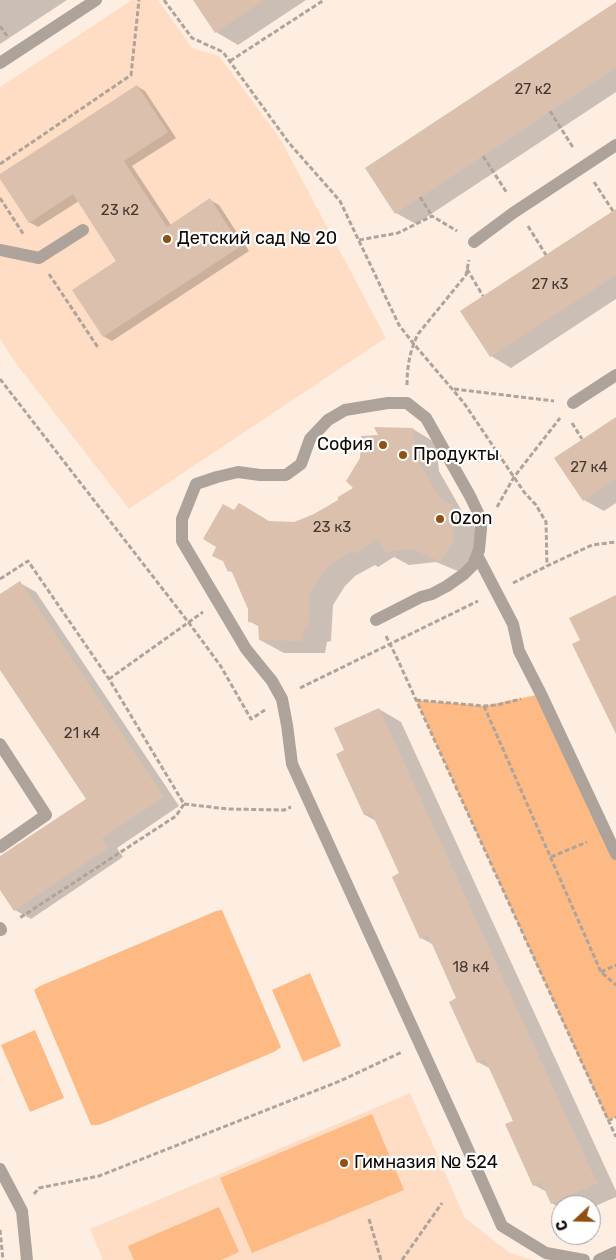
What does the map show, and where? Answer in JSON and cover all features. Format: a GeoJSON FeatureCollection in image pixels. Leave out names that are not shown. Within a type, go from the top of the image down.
{"type":"FeatureCollection","features":[{"type":"Feature","properties":{"kind":"lane"},"geometry":{"type":"LineString","coordinates":[[0,63],[96,0]]}},
{"type":"Feature","properties":{"kind":"lane"},"geometry":{"type":"LineString","coordinates":[[474,242],[513,213],[616,145]]}},
{"type":"Feature","properties":{"kind":"lane"},"geometry":{"type":"LineString","coordinates":[[0,250],[39,258],[83,230]]}},
{"type":"Feature","properties":{"kind":"lane"},"geometry":{"type":"LineString","coordinates":[[569,408],[616,375]]}},
{"type":"Feature","properties":{"kind":"lane"},"geometry":{"type":"LineString","coordinates":[[376,620],[447,586],[473,565],[479,550],[481,519],[470,496],[426,418],[407,403],[388,402],[345,410],[328,420],[310,439],[301,464],[286,475],[260,475],[238,472],[196,484],[182,519],[182,542],[246,649],[272,681],[282,699],[292,764],[502,1226],[546,1253],[584,1260]]}},
{"type":"Feature","properties":{"kind":"lane"},"geometry":{"type":"LineString","coordinates":[[477,556],[513,624],[519,651],[616,854]]}},
{"type":"Feature","properties":{"kind":"lane"},"geometry":{"type":"LineString","coordinates":[[0,744],[46,815],[0,847]]}},
{"type":"Feature","properties":{"kind":"lane"},"geometry":{"type":"LineString","coordinates":[[0,1169],[22,1211],[27,1260]]}},
{"type":"Feature","properties":{"kind":"lane"},"geometry":{"type":"LineString","coordinates":[[599,1260],[616,1252]]}},
{"type":"Feature","properties":{"kind":"path"},"geometry":{"type":"LineString","coordinates":[[0,164],[131,75],[139,0]]}},
{"type":"Feature","properties":{"kind":"path"},"geometry":{"type":"LineString","coordinates":[[164,0],[192,38],[223,52],[289,143],[340,201],[400,325],[413,344],[453,388],[546,522],[547,566]]}},
{"type":"Feature","properties":{"kind":"path"},"geometry":{"type":"LineString","coordinates":[[230,61],[324,0]]}},
{"type":"Feature","properties":{"kind":"path"},"geometry":{"type":"LineString","coordinates":[[407,403],[407,370],[413,344],[418,334],[466,275],[474,242],[432,216],[420,197]]}},
{"type":"Feature","properties":{"kind":"path"},"geometry":{"type":"LineString","coordinates":[[359,240],[398,233],[432,216]]}},
{"type":"Feature","properties":{"kind":"path"},"geometry":{"type":"LineString","coordinates":[[467,269],[483,296]]}},
{"type":"Feature","properties":{"kind":"path"},"geometry":{"type":"LineString","coordinates":[[0,379],[189,623],[220,665],[251,719]]}},
{"type":"Feature","properties":{"kind":"path"},"geometry":{"type":"LineString","coordinates":[[453,388],[569,408]]}},
{"type":"Feature","properties":{"kind":"path"},"geometry":{"type":"LineString","coordinates":[[569,408],[582,439]]}},
{"type":"Feature","properties":{"kind":"path"},"geometry":{"type":"LineString","coordinates":[[481,519],[495,510],[514,477],[569,408]]}},
{"type":"Feature","properties":{"kind":"path"},"geometry":{"type":"LineString","coordinates":[[297,690],[547,566],[592,546],[616,542]]}},
{"type":"Feature","properties":{"kind":"path"},"geometry":{"type":"LineString","coordinates":[[0,579],[28,561],[109,679],[184,804]]}},
{"type":"Feature","properties":{"kind":"path"},"geometry":{"type":"LineString","coordinates":[[109,679],[218,602]]}},
{"type":"Feature","properties":{"kind":"path"},"geometry":{"type":"LineString","coordinates":[[391,644],[616,1137]]}},
{"type":"Feature","properties":{"kind":"path"},"geometry":{"type":"LineString","coordinates":[[416,700],[484,706],[497,705],[541,694]]}},
{"type":"Feature","properties":{"kind":"path"},"geometry":{"type":"LineString","coordinates":[[484,706],[601,972],[616,985]]}},
{"type":"Feature","properties":{"kind":"path"},"geometry":{"type":"LineString","coordinates":[[184,804],[228,809],[284,810],[308,800]]}},
{"type":"Feature","properties":{"kind":"path"},"geometry":{"type":"LineString","coordinates":[[1,929],[176,816],[184,804]]}},
{"type":"Feature","properties":{"kind":"path"},"geometry":{"type":"LineString","coordinates":[[551,857],[606,834]]}},
{"type":"Feature","properties":{"kind":"path"},"geometry":{"type":"LineString","coordinates":[[601,972],[616,965]]}},
{"type":"Feature","properties":{"kind":"path"},"geometry":{"type":"LineString","coordinates":[[29,1201],[39,1188],[98,1176],[340,1081],[408,1049]]}},
{"type":"Feature","properties":{"kind":"path"},"geometry":{"type":"LineString","coordinates":[[608,1121],[616,1117]]}},
{"type":"Feature","properties":{"kind":"path"},"geometry":{"type":"LineString","coordinates":[[402,1260],[442,1203]]}},
{"type":"Feature","properties":{"kind":"path"},"geometry":{"type":"LineString","coordinates":[[369,1219],[381,1260]]}},
{"type":"Feature","properties":{"kind":"path"},"geometry":{"type":"LineString","coordinates":[[0,1230],[3,1260]]}},
{"type":"Feature","properties":{"kind":"shaded area","name":"Детский сад № 20"},"geometry":{"type":"Polygon","coordinates":[[[132,0],[158,0],[192,48],[219,56],[281,140],[386,338],[129,509],[18,366],[0,339],[0,87],[132,0]]]}},
{"type":"Feature","properties":{"kind":"shaded area"},"geometry":{"type":"Polygon","coordinates":[[[541,694],[616,852],[616,1117],[608,1121],[416,700],[484,706],[541,694]]]}},
{"type":"Feature","properties":{"kind":"shaded area"},"geometry":{"type":"Polygon","coordinates":[[[222,910],[281,1047],[274,1052],[104,1123],[91,1125],[34,990],[222,910]]]}},
{"type":"Feature","properties":{"kind":"shaded area"},"geometry":{"type":"Polygon","coordinates":[[[310,973],[341,1046],[303,1062],[272,990],[310,973]]]}},
{"type":"Feature","properties":{"kind":"shaded area"},"geometry":{"type":"Polygon","coordinates":[[[35,1030],[64,1098],[30,1112],[1,1045],[35,1030]]]}},
{"type":"Feature","properties":{"kind":"shaded area","name":"Гимназия № 524"},"geometry":{"type":"Polygon","coordinates":[[[410,1093],[465,1218],[510,1253],[533,1260],[103,1260],[90,1229],[410,1093]]]}},
{"type":"Feature","properties":{"kind":"shaded area"},"geometry":{"type":"Polygon","coordinates":[[[372,1114],[404,1190],[252,1253],[220,1178],[372,1114]]]}},
{"type":"Feature","properties":{"kind":"shaded area"},"geometry":{"type":"Polygon","coordinates":[[[219,1207],[239,1252],[221,1260],[134,1260],[128,1246],[219,1207]]]}},
{"type":"Feature","properties":{"kind":"building"},"geometry":{"type":"Polygon","coordinates":[[[193,0],[264,0],[215,33],[193,0]]]}},
{"type":"Feature","properties":{"kind":"building"},"geometry":{"type":"Polygon","coordinates":[[[616,2],[616,68],[395,214],[365,168],[616,2]]]}},
{"type":"Feature","properties":{"kind":"building"},"geometry":{"type":"Polygon","coordinates":[[[137,85],[168,132],[124,161],[167,227],[210,198],[241,246],[103,337],[72,290],[116,261],[73,194],[29,223],[0,179],[0,174],[137,85]]]}},
{"type":"Feature","properties":{"kind":"building"},"geometry":{"type":"Polygon","coordinates":[[[616,209],[616,275],[490,357],[460,311],[616,209]]]}},
{"type":"Feature","properties":{"kind":"building"},"geometry":{"type":"Polygon","coordinates":[[[616,417],[616,479],[583,501],[554,458],[616,417]]]}},
{"type":"Feature","properties":{"kind":"building"},"geometry":{"type":"Polygon","coordinates":[[[374,427],[413,428],[416,456],[440,499],[452,505],[450,511],[458,517],[452,533],[455,539],[441,562],[412,549],[384,552],[379,538],[354,554],[352,551],[332,563],[322,573],[310,592],[308,628],[304,629],[302,641],[259,640],[258,623],[248,622],[248,609],[231,570],[228,572],[223,561],[212,556],[216,547],[203,539],[223,504],[234,510],[239,503],[269,521],[294,522],[314,514],[338,500],[338,497],[353,488],[346,481],[360,458],[361,436],[378,435],[374,427]]]}},
{"type":"Feature","properties":{"kind":"building"},"geometry":{"type":"Polygon","coordinates":[[[20,581],[164,797],[102,838],[108,848],[14,911],[0,890],[0,856],[86,799],[0,670],[0,594],[20,581]]]}},
{"type":"Feature","properties":{"kind":"building"},"geometry":{"type":"Polygon","coordinates":[[[616,595],[616,734],[572,644],[580,640],[569,618],[616,595]]]}},
{"type":"Feature","properties":{"kind":"building"},"geometry":{"type":"Polygon","coordinates":[[[379,708],[597,1183],[571,1195],[551,1195],[551,1204],[541,1182],[533,1186],[505,1124],[513,1121],[485,1059],[477,1063],[449,1002],[456,998],[428,935],[420,939],[392,877],[399,873],[371,812],[364,815],[336,754],[344,750],[334,728],[379,708]]]}},
{"type":"Feature","properties":{"kind":"place","name":"Детский сад № 20"},"geometry":{"type":"Point","coordinates":[167,239]}},
{"type":"Feature","properties":{"kind":"place","name":"София"},"geometry":{"type":"Point","coordinates":[383,445]}},
{"type":"Feature","properties":{"kind":"place","name":"Продукты"},"geometry":{"type":"Point","coordinates":[403,455]}},
{"type":"Feature","properties":{"kind":"place","name":"Ozon"},"geometry":{"type":"Point","coordinates":[440,519]}},
{"type":"Feature","properties":{"kind":"place","name":"Гимназия № 524"},"geometry":{"type":"Point","coordinates":[344,1163]}}]}
